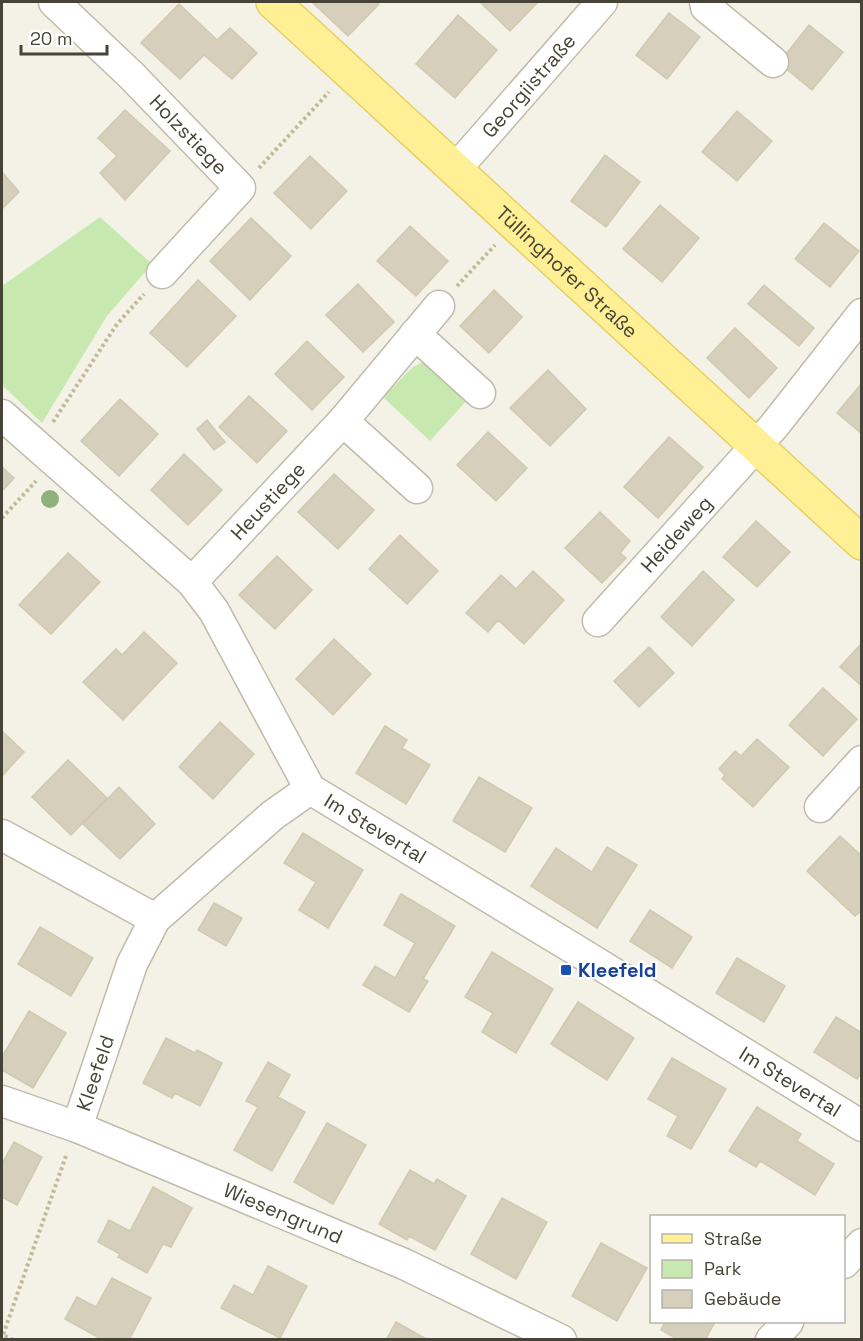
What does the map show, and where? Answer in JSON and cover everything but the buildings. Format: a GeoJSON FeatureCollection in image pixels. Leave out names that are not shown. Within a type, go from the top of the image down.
{"type":"FeatureCollection","features":[{"type":"Feature","properties":{"kind":"main road","name":"Tüllinghofer Straße"},"geometry":{"type":"LineString","coordinates":[[273,2],[861,543]]}},
{"type":"Feature","properties":{"kind":"street","name":"Holzstiege"},"geometry":{"type":"LineString","coordinates":[[54,2],[132,75],[240,188],[162,273]]}},
{"type":"Feature","properties":{"kind":"street","name":"Georgiistraße"},"geometry":{"type":"LineString","coordinates":[[455,170],[602,2]]}},
{"type":"Feature","properties":{"kind":"street"},"geometry":{"type":"LineString","coordinates":[[705,2],[706,7],[772,62]]}},
{"type":"Feature","properties":{"kind":"street","name":"Heustiege"},"geometry":{"type":"LineString","coordinates":[[192,582],[343,421],[439,306]]}},
{"type":"Feature","properties":{"kind":"street","name":"Heideweg"},"geometry":{"type":"LineString","coordinates":[[598,621],[774,426],[861,314]]}},
{"type":"Feature","properties":{"kind":"street"},"geometry":{"type":"LineString","coordinates":[[415,334],[480,393]]}},
{"type":"Feature","properties":{"kind":"street","name":"Im Stevertal"},"geometry":{"type":"LineString","coordinates":[[2,415],[192,582],[214,611],[310,789],[861,1126]]}},
{"type":"Feature","properties":{"kind":"street"},"geometry":{"type":"LineString","coordinates":[[343,421],[417,488]]}},
{"type":"Feature","properties":{"kind":"street"},"geometry":{"type":"LineString","coordinates":[[820,807],[861,761]]}},
{"type":"Feature","properties":{"kind":"street","name":"Kleefeld"},"geometry":{"type":"LineString","coordinates":[[77,1126],[132,964],[155,919],[273,815],[310,789]]}},
{"type":"Feature","properties":{"kind":"street"},"geometry":{"type":"LineString","coordinates":[[2,835],[155,919]]}},
{"type":"Feature","properties":{"kind":"street","name":"Wiesengrund"},"geometry":{"type":"LineString","coordinates":[[2,1101],[77,1126],[404,1264],[561,1340]]}},
{"type":"Feature","properties":{"kind":"street"},"geometry":{"type":"LineString","coordinates":[[845,1261],[861,1244]]}},
{"type":"Feature","properties":{"kind":"street"},"geometry":{"type":"LineString","coordinates":[[771,1340],[787,1323]]}},
{"type":"Feature","properties":{"kind":"path"},"geometry":{"type":"LineString","coordinates":[[240,188],[348,71]]}},
{"type":"Feature","properties":{"kind":"path"},"geometry":{"type":"LineString","coordinates":[[439,306],[514,225]]}},
{"type":"Feature","properties":{"kind":"path"},"geometry":{"type":"LineString","coordinates":[[2,518],[45,455],[117,324],[162,273]]}},
{"type":"Feature","properties":{"kind":"path"},"geometry":{"type":"LineString","coordinates":[[13,1340],[3,1335],[77,1126]]}},
{"type":"Feature","properties":{"kind":"green space"},"geometry":{"type":"Polygon","coordinates":[[[100,217],[152,264],[107,316],[42,423],[2,385],[2,286],[100,217]]]}},
{"type":"Feature","properties":{"kind":"green space"},"geometry":{"type":"Polygon","coordinates":[[[423,362],[438,368],[470,397],[430,441],[383,397],[413,367],[423,362]]]}},
{"type":"Feature","properties":{"kind":"place","name":"Kleefeld"},"geometry":{"type":"Point","coordinates":[566,970]}}]}
